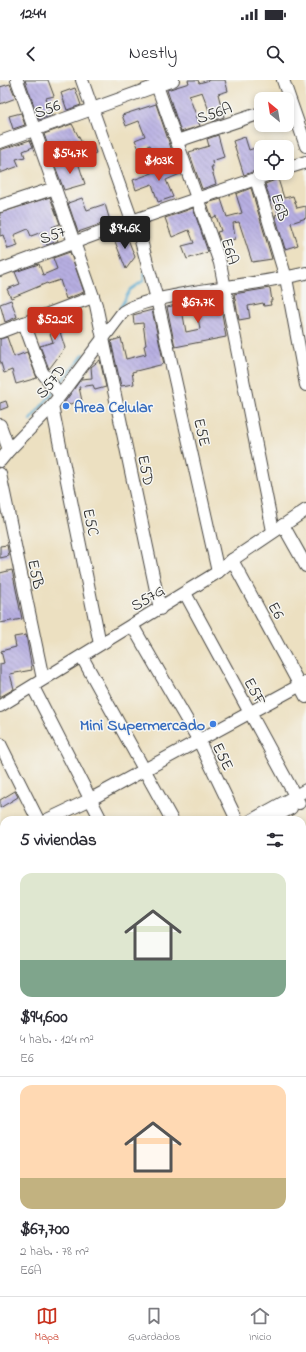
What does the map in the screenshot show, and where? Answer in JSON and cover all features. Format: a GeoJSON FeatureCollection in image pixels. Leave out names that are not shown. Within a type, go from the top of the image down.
{"type":"FeatureCollection","features":[{"type":"Feature","properties":{"kind":"street"},"geometry":{"type":"LineString","coordinates":[[17,80],[95,301],[103,338]]}},
{"type":"Feature","properties":{"kind":"street"},"geometry":{"type":"LineString","coordinates":[[82,80],[132,221],[138,230],[157,299]]}},
{"type":"Feature","properties":{"kind":"street","name":"S56"},"geometry":{"type":"LineString","coordinates":[[0,142],[92,109],[156,83],[173,80]]}},
{"type":"Feature","properties":{"kind":"street"},"geometry":{"type":"LineString","coordinates":[[283,80],[286,92]]}},
{"type":"Feature","properties":{"kind":"street","name":"E6A"},"geometry":{"type":"LineString","coordinates":[[156,83],[220,263],[223,286],[278,528],[306,566]]}},
{"type":"Feature","properties":{"kind":"street","name":"S56A"},"geometry":{"type":"LineString","coordinates":[[177,141],[254,115]]}},
{"type":"Feature","properties":{"kind":"street"},"geometry":{"type":"LineString","coordinates":[[294,116],[306,146]]}},
{"type":"Feature","properties":{"kind":"street"},"geometry":{"type":"LineString","coordinates":[[294,166],[306,162]]}},
{"type":"Feature","properties":{"kind":"street","name":"S57"},"geometry":{"type":"LineString","coordinates":[[0,270],[132,221],[254,180]]}},
{"type":"Feature","properties":{"kind":"street","name":"E6B"},"geometry":{"type":"LineString","coordinates":[[256,180],[286,278],[306,385]]}},
{"type":"Feature","properties":{"kind":"street"},"geometry":{"type":"LineString","coordinates":[[0,206],[55,188]]}},
{"type":"Feature","properties":{"kind":"street","name":"S57D"},"geometry":{"type":"LineString","coordinates":[[0,461],[52,406],[103,338],[129,308],[157,299],[223,286],[286,278],[306,273]]}},
{"type":"Feature","properties":{"kind":"street","name":"E5E"},"geometry":{"type":"LineString","coordinates":[[157,299],[218,572]]}},
{"type":"Feature","properties":{"kind":"street"},"geometry":{"type":"LineString","coordinates":[[95,301],[118,319]]}},
{"type":"Feature","properties":{"kind":"street"},"geometry":{"type":"LineString","coordinates":[[0,332],[95,301]]}},
{"type":"Feature","properties":{"kind":"street"},"geometry":{"type":"LineString","coordinates":[[24,323],[42,372],[60,395]]}},
{"type":"Feature","properties":{"kind":"street","name":"E5D"},"geometry":{"type":"LineString","coordinates":[[103,338],[160,609]]}},
{"type":"Feature","properties":{"kind":"street","name":"E5C"},"geometry":{"type":"LineString","coordinates":[[52,406],[100,644]]}},
{"type":"Feature","properties":{"kind":"street"},"geometry":{"type":"LineString","coordinates":[[0,425],[9,450]]}},
{"type":"Feature","properties":{"kind":"street","name":"E5B"},"geometry":{"type":"LineString","coordinates":[[0,474],[43,679]]}},
{"type":"Feature","properties":{"kind":"street","name":"S57G"},"geometry":{"type":"LineString","coordinates":[[0,706],[218,572],[232,560],[306,510]]}},
{"type":"Feature","properties":{"kind":"street","name":"E6"},"geometry":{"type":"LineString","coordinates":[[232,560],[303,684],[306,697]]}},
{"type":"Feature","properties":{"kind":"street","name":"E5F"},"geometry":{"type":"LineString","coordinates":[[185,593],[250,714],[300,799]]}},
{"type":"Feature","properties":{"kind":"street","name":"E5E"},"geometry":{"type":"LineString","coordinates":[[132,625],[198,741],[235,816]]}},
{"type":"Feature","properties":{"kind":"street"},"geometry":{"type":"LineString","coordinates":[[82,657],[146,770],[170,816]]}},
{"type":"Feature","properties":{"kind":"street"},"geometry":{"type":"LineString","coordinates":[[55,816],[146,770],[303,684]]}},
{"type":"Feature","properties":{"kind":"street"},"geometry":{"type":"LineString","coordinates":[[33,687],[99,816]]}},
{"type":"Feature","properties":{"kind":"street"},"geometry":{"type":"LineString","coordinates":[[0,744],[36,816]]}},
{"type":"Feature","properties":{"kind":"street"},"geometry":{"type":"LineString","coordinates":[[275,816],[300,799],[306,790]]}},
{"type":"Feature","properties":{"kind":"street"},"geometry":{"type":"LineString","coordinates":[[261,816],[300,799]]}},
{"type":"Feature","properties":{"kind":"building"},"geometry":{"type":"Polygon","coordinates":[[[25,80],[48,80],[54,96],[46,98],[52,115],[39,120],[25,80]]]}},
{"type":"Feature","properties":{"kind":"building"},"geometry":{"type":"Polygon","coordinates":[[[188,80],[198,80],[199,83],[210,80],[225,80],[228,91],[218,94],[224,117],[213,121],[202,92],[189,96],[200,126],[181,132],[167,90],[189,83],[188,80]]]}},
{"type":"Feature","properties":{"kind":"building"},"geometry":{"type":"Polygon","coordinates":[[[10,84],[16,98],[0,104],[0,87],[10,84]]]}},
{"type":"Feature","properties":{"kind":"building"},"geometry":{"type":"Polygon","coordinates":[[[75,88],[81,105],[67,110],[61,93],[75,88]]]}},
{"type":"Feature","properties":{"kind":"building"},"geometry":{"type":"Polygon","coordinates":[[[156,104],[172,151],[154,157],[150,145],[139,149],[135,140],[145,136],[139,121],[126,126],[122,115],[156,104]]]}},
{"type":"Feature","properties":{"kind":"building"},"geometry":{"type":"Polygon","coordinates":[[[21,113],[25,125],[13,129],[9,116],[21,113]]]}},
{"type":"Feature","properties":{"kind":"building"},"geometry":{"type":"Polygon","coordinates":[[[72,124],[83,145],[92,142],[96,153],[80,159],[74,142],[50,152],[44,134],[72,124]]]}},
{"type":"Feature","properties":{"kind":"building"},"geometry":{"type":"Polygon","coordinates":[[[218,135],[224,157],[212,161],[213,167],[211,167],[216,184],[202,189],[189,152],[209,146],[207,139],[218,135]]]}},
{"type":"Feature","properties":{"kind":"building"},"geometry":{"type":"Polygon","coordinates":[[[245,137],[249,150],[254,148],[254,171],[244,175],[233,141],[245,137]]]}},
{"type":"Feature","properties":{"kind":"building"},"geometry":{"type":"Polygon","coordinates":[[[30,140],[33,147],[23,151],[25,157],[16,159],[19,166],[0,173],[0,150],[30,140]]]}},
{"type":"Feature","properties":{"kind":"building"},"geometry":{"type":"Polygon","coordinates":[[[77,159],[85,184],[64,190],[55,166],[77,159]]]}},
{"type":"Feature","properties":{"kind":"building"},"geometry":{"type":"Polygon","coordinates":[[[177,164],[180,174],[166,180],[173,197],[158,202],[152,184],[136,190],[133,180],[177,164]]]}},
{"type":"Feature","properties":{"kind":"building"},"geometry":{"type":"Polygon","coordinates":[[[278,180],[284,198],[293,196],[297,208],[306,206],[306,218],[291,223],[298,245],[285,249],[275,215],[279,214],[274,201],[271,202],[265,184],[278,180]]]}},
{"type":"Feature","properties":{"kind":"building"},"geometry":{"type":"Polygon","coordinates":[[[251,188],[272,259],[252,262],[239,222],[233,223],[235,239],[221,243],[217,232],[221,231],[216,216],[212,218],[207,203],[221,199],[227,217],[242,213],[236,194],[251,188]]]}},
{"type":"Feature","properties":{"kind":"building"},"geometry":{"type":"Polygon","coordinates":[[[50,197],[60,224],[52,227],[58,241],[47,245],[42,232],[31,236],[28,229],[14,235],[18,246],[8,249],[3,235],[0,236],[0,213],[50,197]]]}},
{"type":"Feature","properties":{"kind":"building"},"geometry":{"type":"Polygon","coordinates":[[[82,198],[87,210],[105,204],[110,221],[78,232],[68,203],[82,198]]]}},
{"type":"Feature","properties":{"kind":"building"},"geometry":{"type":"Polygon","coordinates":[[[193,208],[208,252],[187,259],[182,246],[194,243],[189,230],[172,237],[165,218],[193,208]]]}},
{"type":"Feature","properties":{"kind":"building"},"geometry":{"type":"Polygon","coordinates":[[[126,234],[135,257],[126,269],[114,239],[126,234]]]}},
{"type":"Feature","properties":{"kind":"building"},"geometry":{"type":"Polygon","coordinates":[[[70,252],[84,292],[66,299],[60,280],[47,283],[11,298],[7,289],[20,284],[15,272],[39,264],[43,275],[57,269],[53,258],[70,252]]]}},
{"type":"Feature","properties":{"kind":"building"},"geometry":{"type":"Polygon","coordinates":[[[270,288],[272,301],[270,301],[271,305],[264,306],[263,303],[248,306],[250,318],[239,320],[234,294],[270,288]]]}},
{"type":"Feature","properties":{"kind":"building"},"geometry":{"type":"Polygon","coordinates":[[[219,296],[226,337],[175,347],[167,307],[181,304],[186,332],[200,329],[197,312],[203,311],[201,300],[219,296]]]}},
{"type":"Feature","properties":{"kind":"building"},"geometry":{"type":"Polygon","coordinates":[[[11,300],[17,317],[5,322],[0,304],[11,300]]]}},
{"type":"Feature","properties":{"kind":"building"},"geometry":{"type":"Polygon","coordinates":[[[152,310],[164,364],[132,372],[134,384],[121,386],[111,341],[121,338],[126,359],[146,354],[144,346],[146,345],[143,323],[134,324],[133,315],[152,310]]]}},
{"type":"Feature","properties":{"kind":"building"},"geometry":{"type":"Polygon","coordinates":[[[66,316],[71,328],[60,332],[65,348],[49,369],[40,346],[53,342],[47,325],[66,316]]]}},
{"type":"Feature","properties":{"kind":"building"},"geometry":{"type":"Polygon","coordinates":[[[7,337],[14,357],[27,352],[37,378],[16,384],[12,370],[4,373],[0,360],[0,339],[7,337]]]}},
{"type":"Feature","properties":{"kind":"building"},"geometry":{"type":"Polygon","coordinates":[[[100,360],[106,387],[95,390],[93,385],[79,387],[82,401],[62,406],[81,379],[92,378],[91,367],[100,360]]]}},
{"type":"Feature","properties":{"kind":"building"},"geometry":{"type":"Polygon","coordinates":[[[6,401],[8,407],[0,410],[0,403],[6,401]]]}},
{"type":"Feature","properties":{"kind":"building"},"geometry":{"type":"Polygon","coordinates":[[[7,545],[9,556],[0,558],[0,546],[7,545]]]}},
{"type":"Feature","properties":{"kind":"building"},"geometry":{"type":"Polygon","coordinates":[[[12,570],[22,619],[0,623],[0,573],[12,570]]]}},
{"type":"Feature","properties":{"kind":"building"},"geometry":{"type":"Polygon","coordinates":[[[26,635],[32,670],[10,674],[14,689],[0,697],[0,664],[4,663],[1,651],[16,647],[14,637],[26,635]]]}},
{"type":"Feature","properties":{"kind":"building"},"geometry":{"type":"Polygon","coordinates":[[[15,791],[18,797],[0,808],[0,800],[15,791]]]}},
{"type":"Feature","properties":{"kind":"waterway"},"geometry":{"type":"LineString","coordinates":[[120,308],[130,290],[143,281],[145,273]]}},
{"type":"Feature","properties":{"kind":"waterway"},"geometry":{"type":"LineString","coordinates":[[58,386],[84,354]]}},
{"type":"Feature","properties":{"kind":"waterway"},"geometry":{"type":"LineString","coordinates":[[30,420],[54,391]]}},
{"type":"Feature","properties":{"kind":"place","name":"Area Celular"},"geometry":{"type":"Point","coordinates":[66,406]}},
{"type":"Feature","properties":{"kind":"place","name":"Mini Supermercado"},"geometry":{"type":"Point","coordinates":[213,724]}}]}
